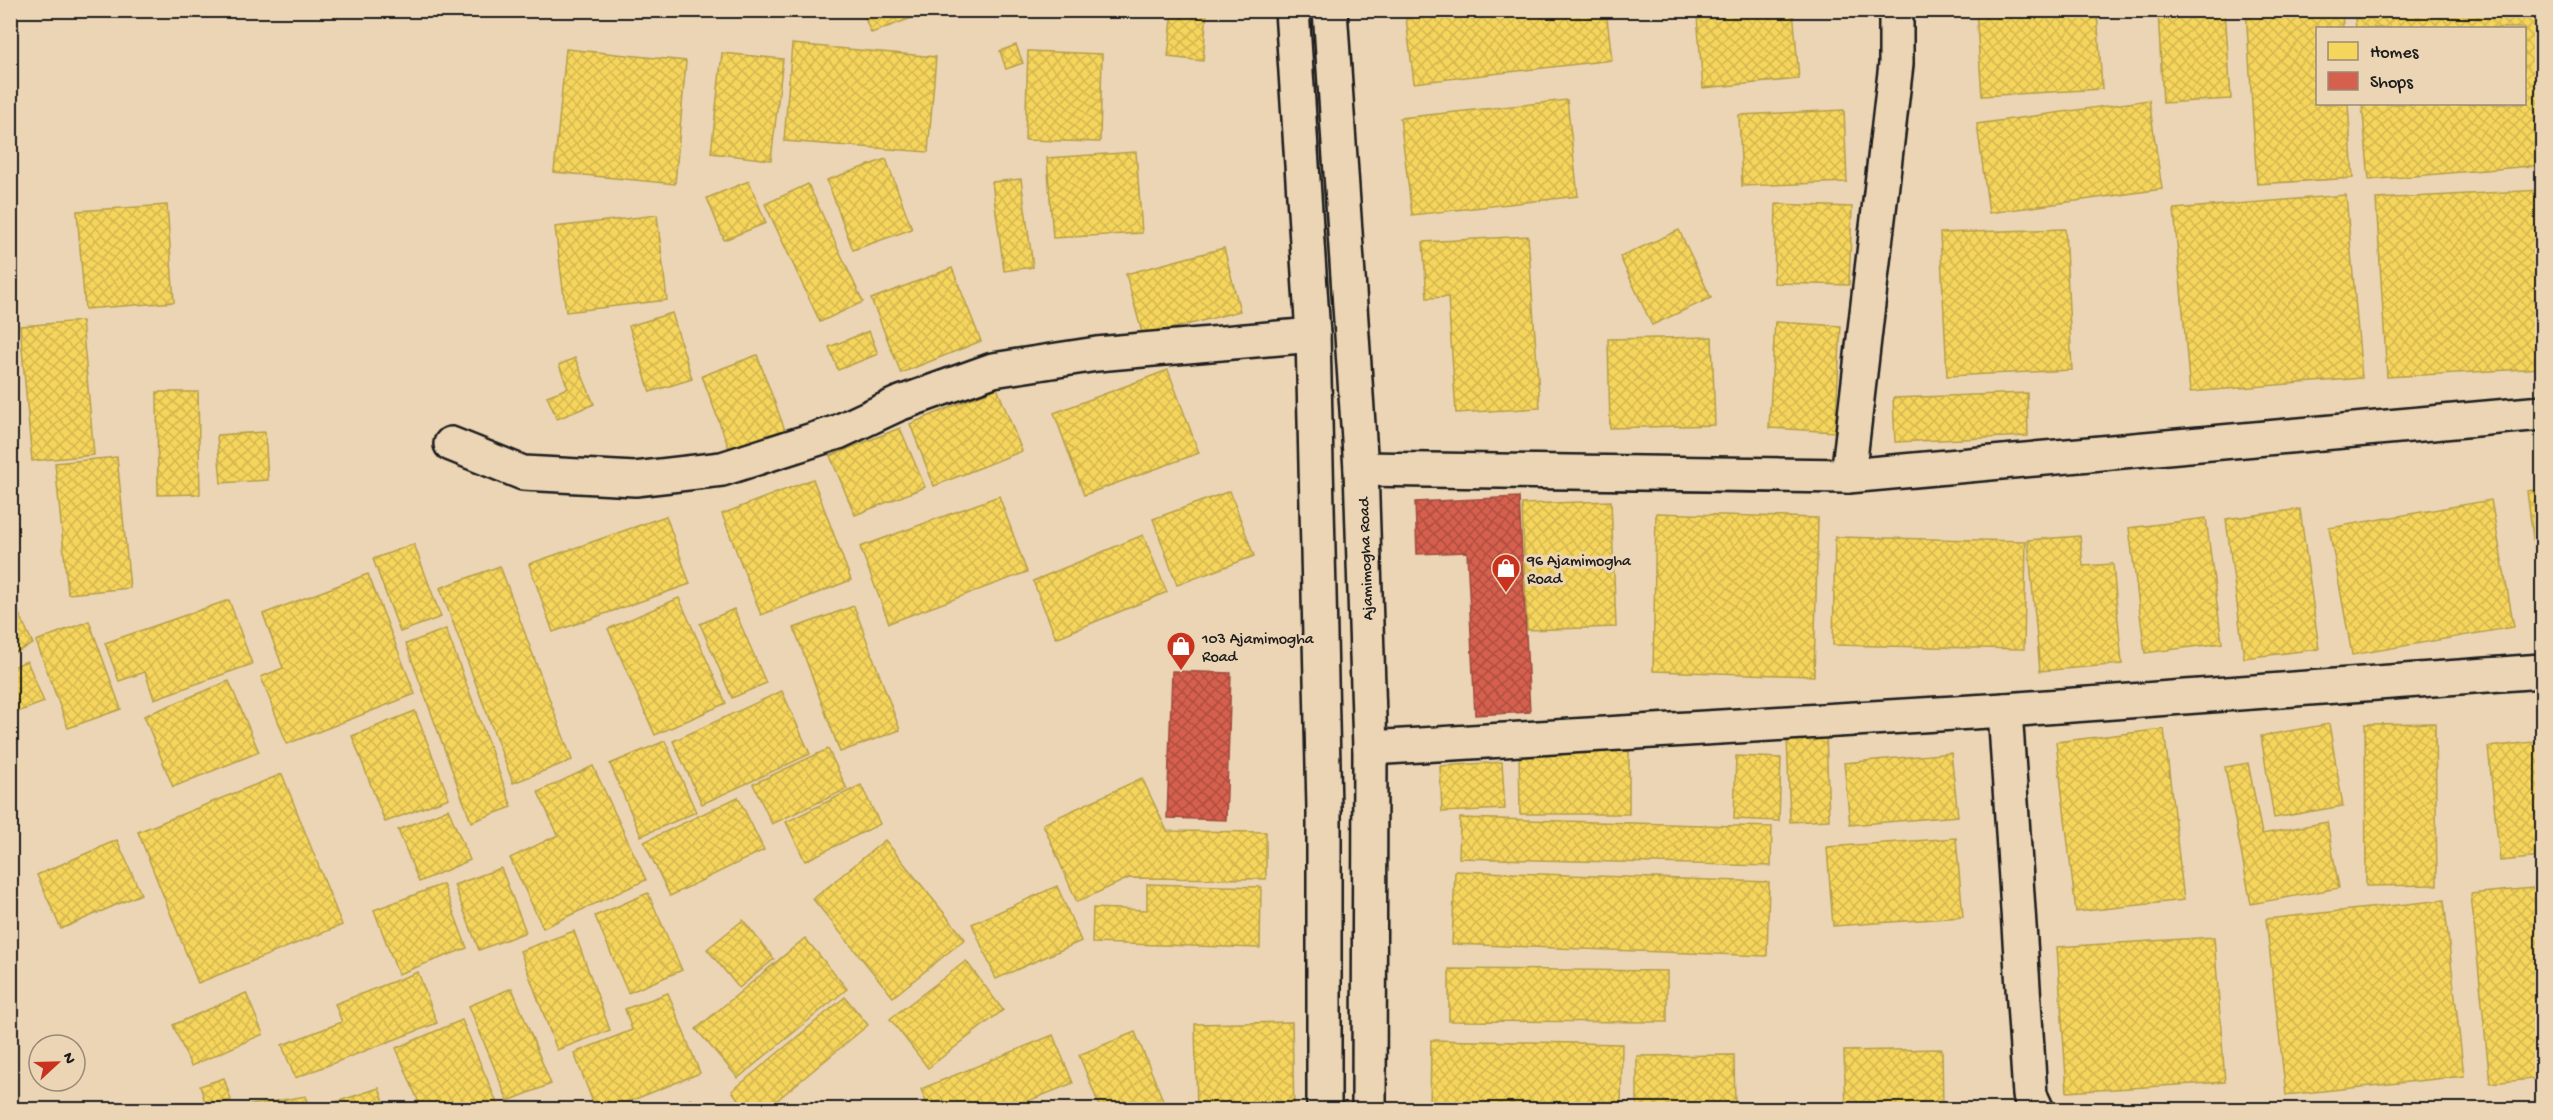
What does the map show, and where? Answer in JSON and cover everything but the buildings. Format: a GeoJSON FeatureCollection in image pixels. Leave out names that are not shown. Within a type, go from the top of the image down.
{"type":"FeatureCollection","features":[{"type":"Feature","properties":{"kind":"street"},"geometry":{"type":"LineString","coordinates":[[1292,10],[1313,335],[1324,809],[1324,1110]]}},
{"type":"Feature","properties":{"kind":"street","name":"Ajamimogha Road"},"geometry":{"type":"LineString","coordinates":[[1330,10],[1361,469],[1370,748],[1369,1110]]}},
{"type":"Feature","properties":{"kind":"street"},"geometry":{"type":"LineString","coordinates":[[1848,476],[1896,64],[1894,10]]}},
{"type":"Feature","properties":{"kind":"street"},"geometry":{"type":"LineString","coordinates":[[451,444],[523,473],[635,479],[722,469],[838,432],[898,404],[993,370],[1097,354],[1313,335]]}},
{"type":"Feature","properties":{"kind":"street"},"geometry":{"type":"LineString","coordinates":[[1361,469],[1848,476],[2542,413]]}},
{"type":"Feature","properties":{"kind":"street"},"geometry":{"type":"LineString","coordinates":[[1370,748],[2005,710],[2542,671]]}},
{"type":"Feature","properties":{"kind":"street"},"geometry":{"type":"LineString","coordinates":[[2005,710],[2030,1095],[2037,1110]]}},
{"type":"Feature","properties":{"kind":"place","name":"96 Ajamimogha Road"},"geometry":{"type":"Point","coordinates":[1506,594]}},
{"type":"Feature","properties":{"kind":"place","name":"103 Ajamimogha Road"},"geometry":{"type":"Point","coordinates":[1181,672]}}]}
